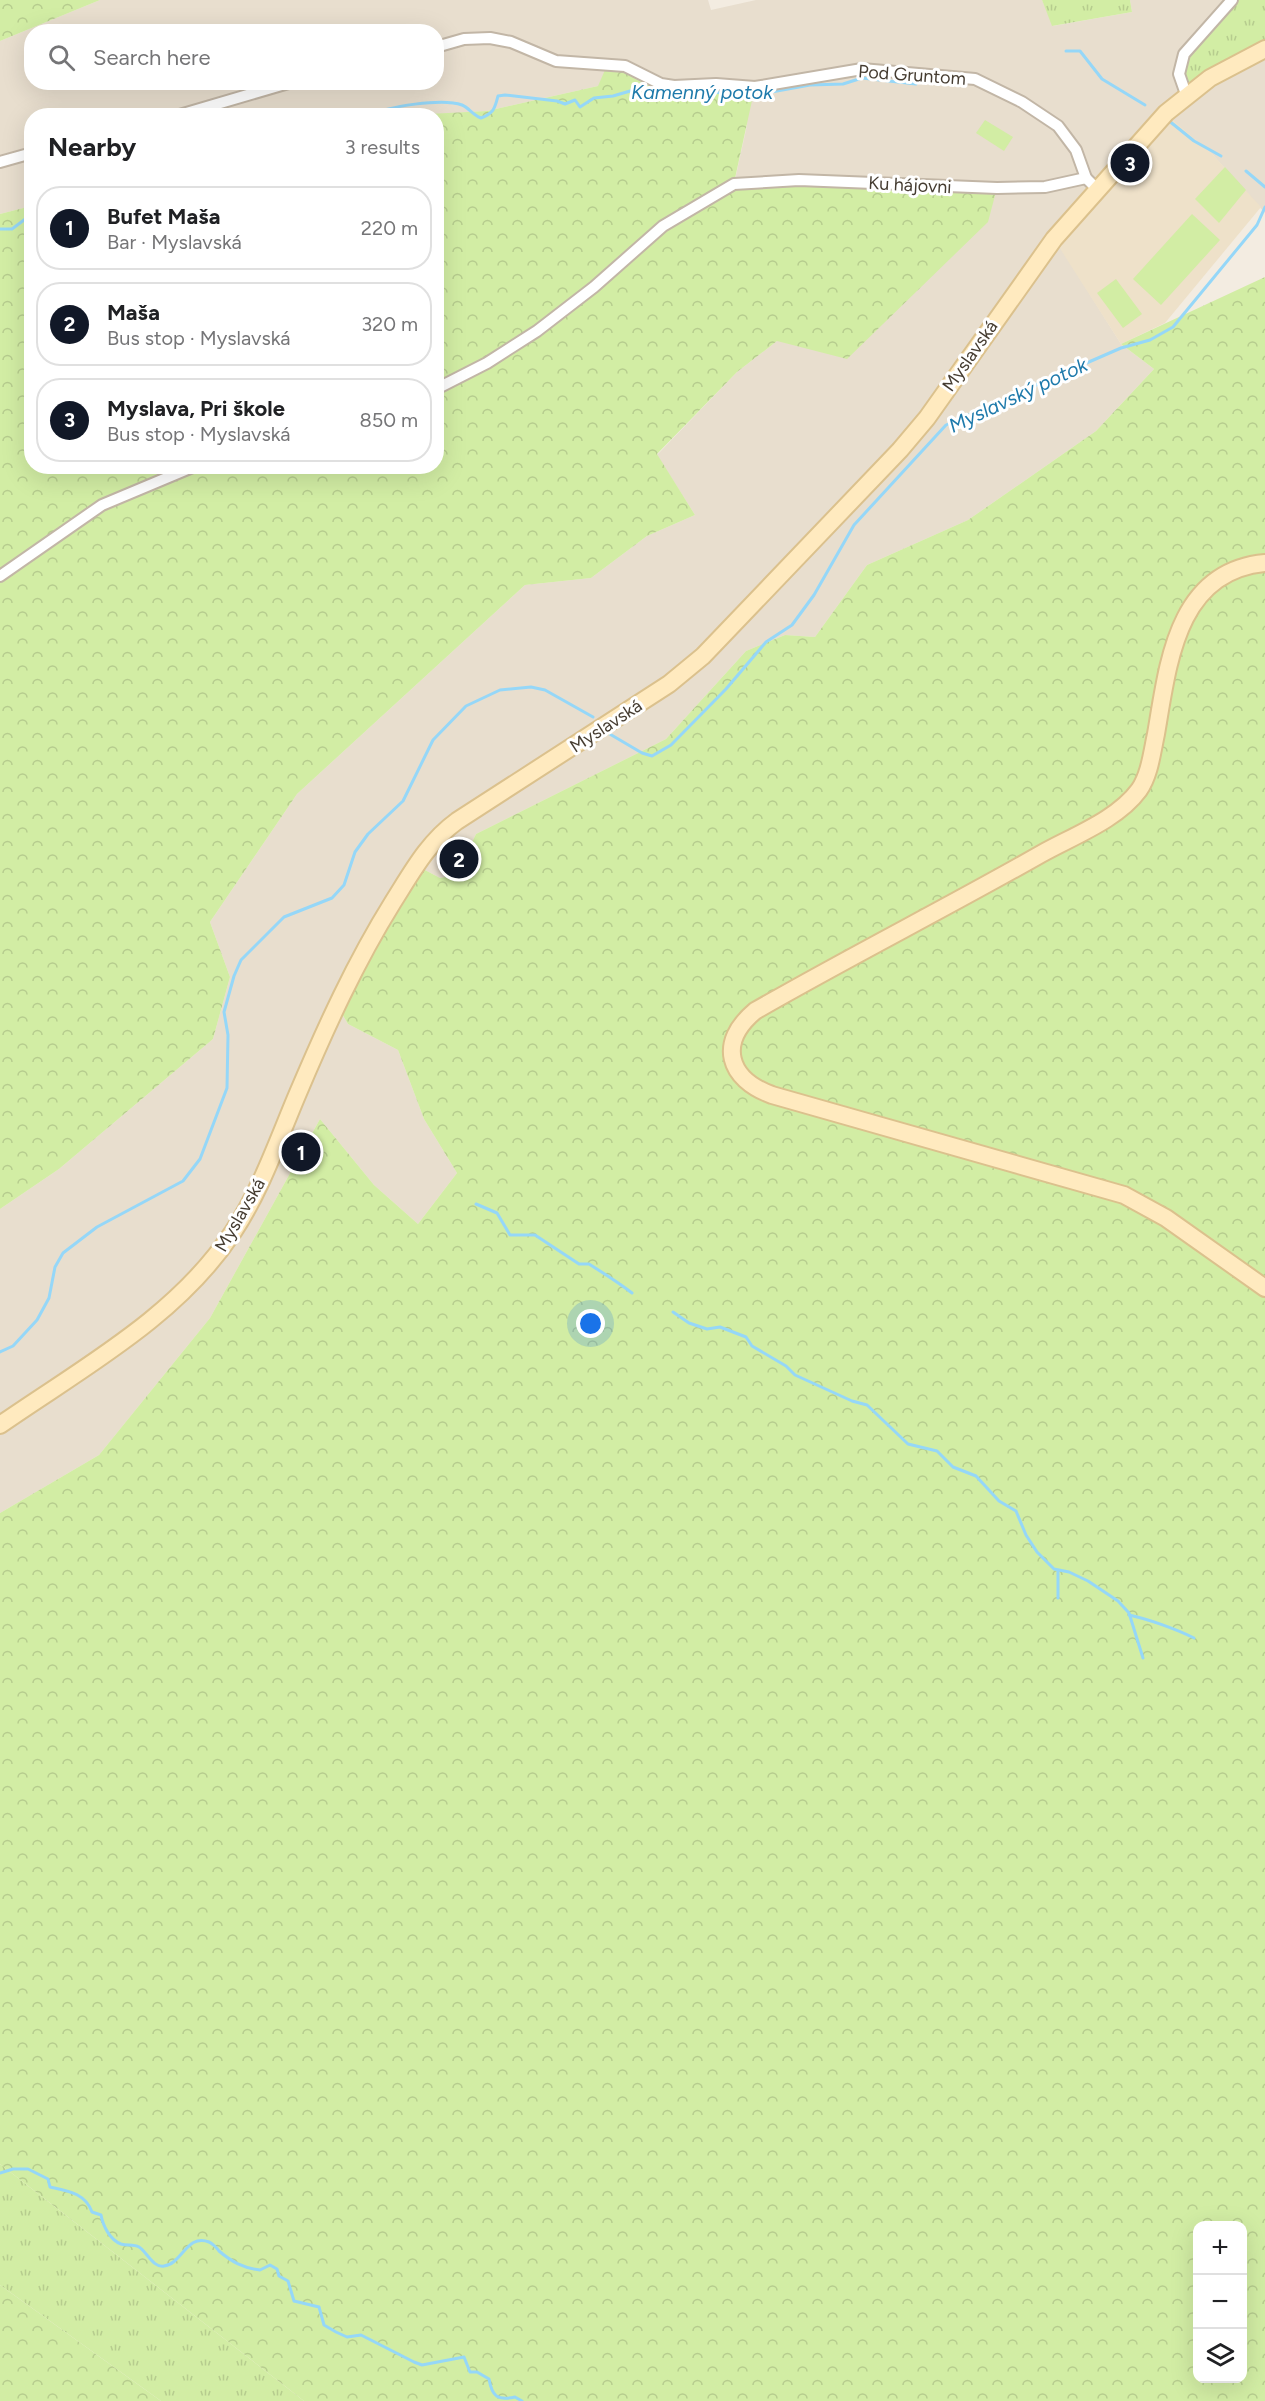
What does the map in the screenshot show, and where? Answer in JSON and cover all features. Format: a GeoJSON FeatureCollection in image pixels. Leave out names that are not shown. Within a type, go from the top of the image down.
{"type":"FeatureCollection","features":[{"type":"Feature","properties":{"kind":"street"},"geometry":{"type":"LineString","coordinates":[[1186,94],[1179,74],[1184,54],[1232,0]]}},
{"type":"Feature","properties":{"kind":"street","name":"Pod Gruntom"},"geometry":{"type":"LineString","coordinates":[[444,45],[464,39],[490,38],[511,42],[567,63],[625,66],[661,84],[674,86],[716,84],[754,87],[862,69],[975,79],[1022,102],[1058,126],[1076,150],[1092,184]]}},
{"type":"Feature","properties":{"kind":"street","name":"Myslavská"},"geometry":{"type":"LineString","coordinates":[[0,1425],[147,1323],[175,1301],[216,1256],[257,1188],[336,1004],[361,955],[434,840],[464,816],[669,684],[703,656],[900,450],[927,418],[1092,184],[1186,94],[1210,78],[1265,50]]}},
{"type":"Feature","properties":{"kind":"street"},"geometry":{"type":"LineString","coordinates":[[203,108],[265,90]]}},
{"type":"Feature","properties":{"kind":"street"},"geometry":{"type":"LineString","coordinates":[[0,162],[24,155]]}},
{"type":"Feature","properties":{"kind":"street","name":"Ku hájovni"},"geometry":{"type":"LineString","coordinates":[[444,385],[487,363],[537,332],[594,287],[663,226],[734,184],[799,180],[989,188],[1092,184]]}},
{"type":"Feature","properties":{"kind":"street"},"geometry":{"type":"LineString","coordinates":[[0,576],[102,505],[176,474]]}},
{"type":"Feature","properties":{"kind":"street"},"geometry":{"type":"LineString","coordinates":[[1265,563],[1231,571],[1209,586],[1180,625],[1170,652],[1146,776],[1140,789],[1127,803],[968,895],[755,1011],[738,1028],[733,1040],[732,1054],[737,1069],[747,1082],[772,1095],[1124,1195],[1166,1218],[1265,1288]]}},
{"type":"Feature","properties":{"kind":"shaded area"},"geometry":{"type":"Polygon","coordinates":[[[100,0],[708,0],[711,10],[756,0],[1042,0],[1053,26],[1132,12],[1130,0],[1265,0],[1265,213],[1213,155],[1165,114],[1055,239],[1121,344],[1154,369],[1096,431],[968,520],[867,565],[815,637],[785,635],[746,651],[666,739],[476,834],[460,867],[452,876],[440,878],[408,861],[344,969],[332,997],[348,1024],[398,1050],[424,1119],[457,1173],[418,1224],[374,1185],[320,1119],[210,1318],[99,1455],[0,1513],[0,1209],[59,1169],[213,1039],[230,977],[210,922],[297,794],[525,585],[591,578],[647,536],[695,515],[657,455],[737,372],[777,341],[734,184],[747,125],[598,86],[487,111],[444,114],[444,108],[24,108],[24,208],[0,214],[0,41],[24,31],[24,90],[444,90],[444,24],[41,24],[100,0]]]}},
{"type":"Feature","properties":{"kind":"shaded area"},"geometry":{"type":"Polygon","coordinates":[[[1173,120],[1213,155],[1261,207],[1165,323],[1121,344],[1059,247],[1173,120]]]}},
{"type":"Feature","properties":{"kind":"green space"},"geometry":{"type":"Polygon","coordinates":[[[0,0],[100,0],[41,24],[24,24],[24,31],[0,41],[0,0]]]}},
{"type":"Feature","properties":{"kind":"green space"},"geometry":{"type":"Polygon","coordinates":[[[1042,0],[1130,0],[1132,12],[1052,26],[1042,0]]]}},
{"type":"Feature","properties":{"kind":"green space"},"geometry":{"type":"Polygon","coordinates":[[[1232,0],[1265,0],[1265,49],[1186,94],[1179,65],[1232,0]]]}},
{"type":"Feature","properties":{"kind":"green space"},"geometry":{"type":"Polygon","coordinates":[[[608,63],[668,86],[755,87],[734,183],[997,188],[988,222],[847,359],[777,341],[737,372],[657,454],[695,515],[647,536],[591,578],[525,585],[297,794],[210,922],[230,977],[213,1039],[59,1169],[0,1209],[0,214],[24,208],[24,474],[444,474],[444,113],[487,111],[598,86],[608,63]]]}},
{"type":"Feature","properties":{"kind":"green space"},"geometry":{"type":"Polygon","coordinates":[[[985,120],[1013,137],[1004,151],[976,133],[985,120]]]}},
{"type":"Feature","properties":{"kind":"green space"},"geometry":{"type":"Polygon","coordinates":[[[1225,167],[1246,190],[1219,223],[1195,199],[1225,167]]]}},
{"type":"Feature","properties":{"kind":"green space"},"geometry":{"type":"Polygon","coordinates":[[[1192,214],[1220,240],[1161,305],[1133,279],[1192,214]]]}},
{"type":"Feature","properties":{"kind":"green space"},"geometry":{"type":"Polygon","coordinates":[[[1265,277],[1265,2401],[304,2401],[0,2164],[0,1513],[99,1455],[210,1318],[320,1119],[374,1185],[418,1224],[457,1173],[424,1119],[398,1050],[348,1024],[332,997],[344,969],[408,861],[440,878],[451,876],[460,867],[476,834],[666,739],[746,651],[785,635],[815,637],[867,565],[968,520],[1096,431],[1154,369],[1121,344],[1265,277]]]}},
{"type":"Feature","properties":{"kind":"green space"},"geometry":{"type":"Polygon","coordinates":[[[1116,279],[1142,314],[1123,328],[1097,293],[1116,279]]]}},
{"type":"Feature","properties":{"kind":"green space"},"geometry":{"type":"Polygon","coordinates":[[[0,2164],[304,2401],[161,2401],[0,2285],[0,2164]]]}},
{"type":"Feature","properties":{"kind":"green space"},"geometry":{"type":"Polygon","coordinates":[[[0,2285],[161,2401],[0,2401],[0,2285]]]}},
{"type":"Feature","properties":{"kind":"waterway","name":"Kamenný potok"},"geometry":{"type":"LineString","coordinates":[[1066,51],[1080,51],[1102,79],[1145,105]]}},
{"type":"Feature","properties":{"kind":"waterway","name":"Kamenný potok"},"geometry":{"type":"LineString","coordinates":[[392,108],[429,103],[453,103],[462,105],[481,118],[493,110],[498,96],[505,95],[565,104],[575,100],[580,107],[594,98],[613,96],[637,89],[674,96],[711,92],[755,95],[810,85],[843,84],[862,78],[916,84]]}},
{"type":"Feature","properties":{"kind":"waterway","name":"Kamenný potok"},"geometry":{"type":"LineString","coordinates":[[1168,120],[1194,141],[1221,156]]}},
{"type":"Feature","properties":{"kind":"waterway","name":"Kamenný potok"},"geometry":{"type":"LineString","coordinates":[[1246,171],[1265,187]]}},
{"type":"Feature","properties":{"kind":"waterway","name":"Myslavský potok"},"geometry":{"type":"LineString","coordinates":[[608,733],[642,753],[652,756],[671,745],[726,689],[766,642],[792,625],[814,595],[854,525],[946,425],[973,413],[995,410],[1036,385],[1121,348],[1150,340],[1173,327],[1257,225],[1265,207]]}},
{"type":"Feature","properties":{"kind":"waterway","name":"Kamenný potok"},"geometry":{"type":"LineString","coordinates":[[0,229],[12,229],[24,220]]}},
{"type":"Feature","properties":{"kind":"waterway","name":"Myslavský potok"},"geometry":{"type":"LineString","coordinates":[[0,1352],[13,1346],[37,1320],[49,1298],[55,1267],[63,1253],[97,1227],[183,1181],[200,1159],[227,1088],[228,1035],[224,1012],[241,960],[284,917],[332,898],[344,885],[355,852],[368,834],[403,801],[433,740],[466,706],[500,690],[531,687],[545,690],[593,717]]}},
{"type":"Feature","properties":{"kind":"waterway"},"geometry":{"type":"LineString","coordinates":[[476,1204],[497,1213],[510,1235],[535,1235],[579,1264],[589,1264],[632,1293]]}},
{"type":"Feature","properties":{"kind":"waterway"},"geometry":{"type":"LineString","coordinates":[[673,1312],[689,1323],[707,1329],[720,1327],[746,1337],[752,1346],[786,1366],[795,1375],[852,1401],[867,1405],[908,1444],[937,1451],[953,1467],[976,1476],[999,1501],[1016,1511],[1026,1535],[1037,1552],[1054,1569],[1069,1572],[1088,1581],[1118,1601],[1129,1613],[1143,1658]]}},
{"type":"Feature","properties":{"kind":"waterway"},"geometry":{"type":"LineString","coordinates":[[1058,1571],[1058,1598]]}},
{"type":"Feature","properties":{"kind":"waterway"},"geometry":{"type":"LineString","coordinates":[[1129,1615],[1194,1638]]}},
{"type":"Feature","properties":{"kind":"waterway"},"geometry":{"type":"LineString","coordinates":[[0,2173],[13,2169],[28,2169],[48,2179],[50,2187],[80,2197],[92,2212],[101,2215],[110,2236],[121,2244],[139,2247],[157,2265],[170,2264],[190,2245],[201,2240],[210,2243],[228,2258],[243,2266],[260,2270],[270,2265],[277,2269],[279,2276],[288,2281],[294,2301],[319,2307],[324,2325],[336,2332],[347,2337],[361,2335],[422,2365],[464,2357],[470,2372],[477,2372],[489,2379],[496,2396],[515,2397],[522,2401]]}},
{"type":"Feature","properties":{"kind":"place","name":"Myslava, Pri škole"},"geometry":{"type":"Point","coordinates":[1130,163]}},
{"type":"Feature","properties":{"kind":"place","name":"Maša"},"geometry":{"type":"Point","coordinates":[459,859]}},
{"type":"Feature","properties":{"kind":"place","name":"Bufet Maša"},"geometry":{"type":"Point","coordinates":[301,1152]}}]}
